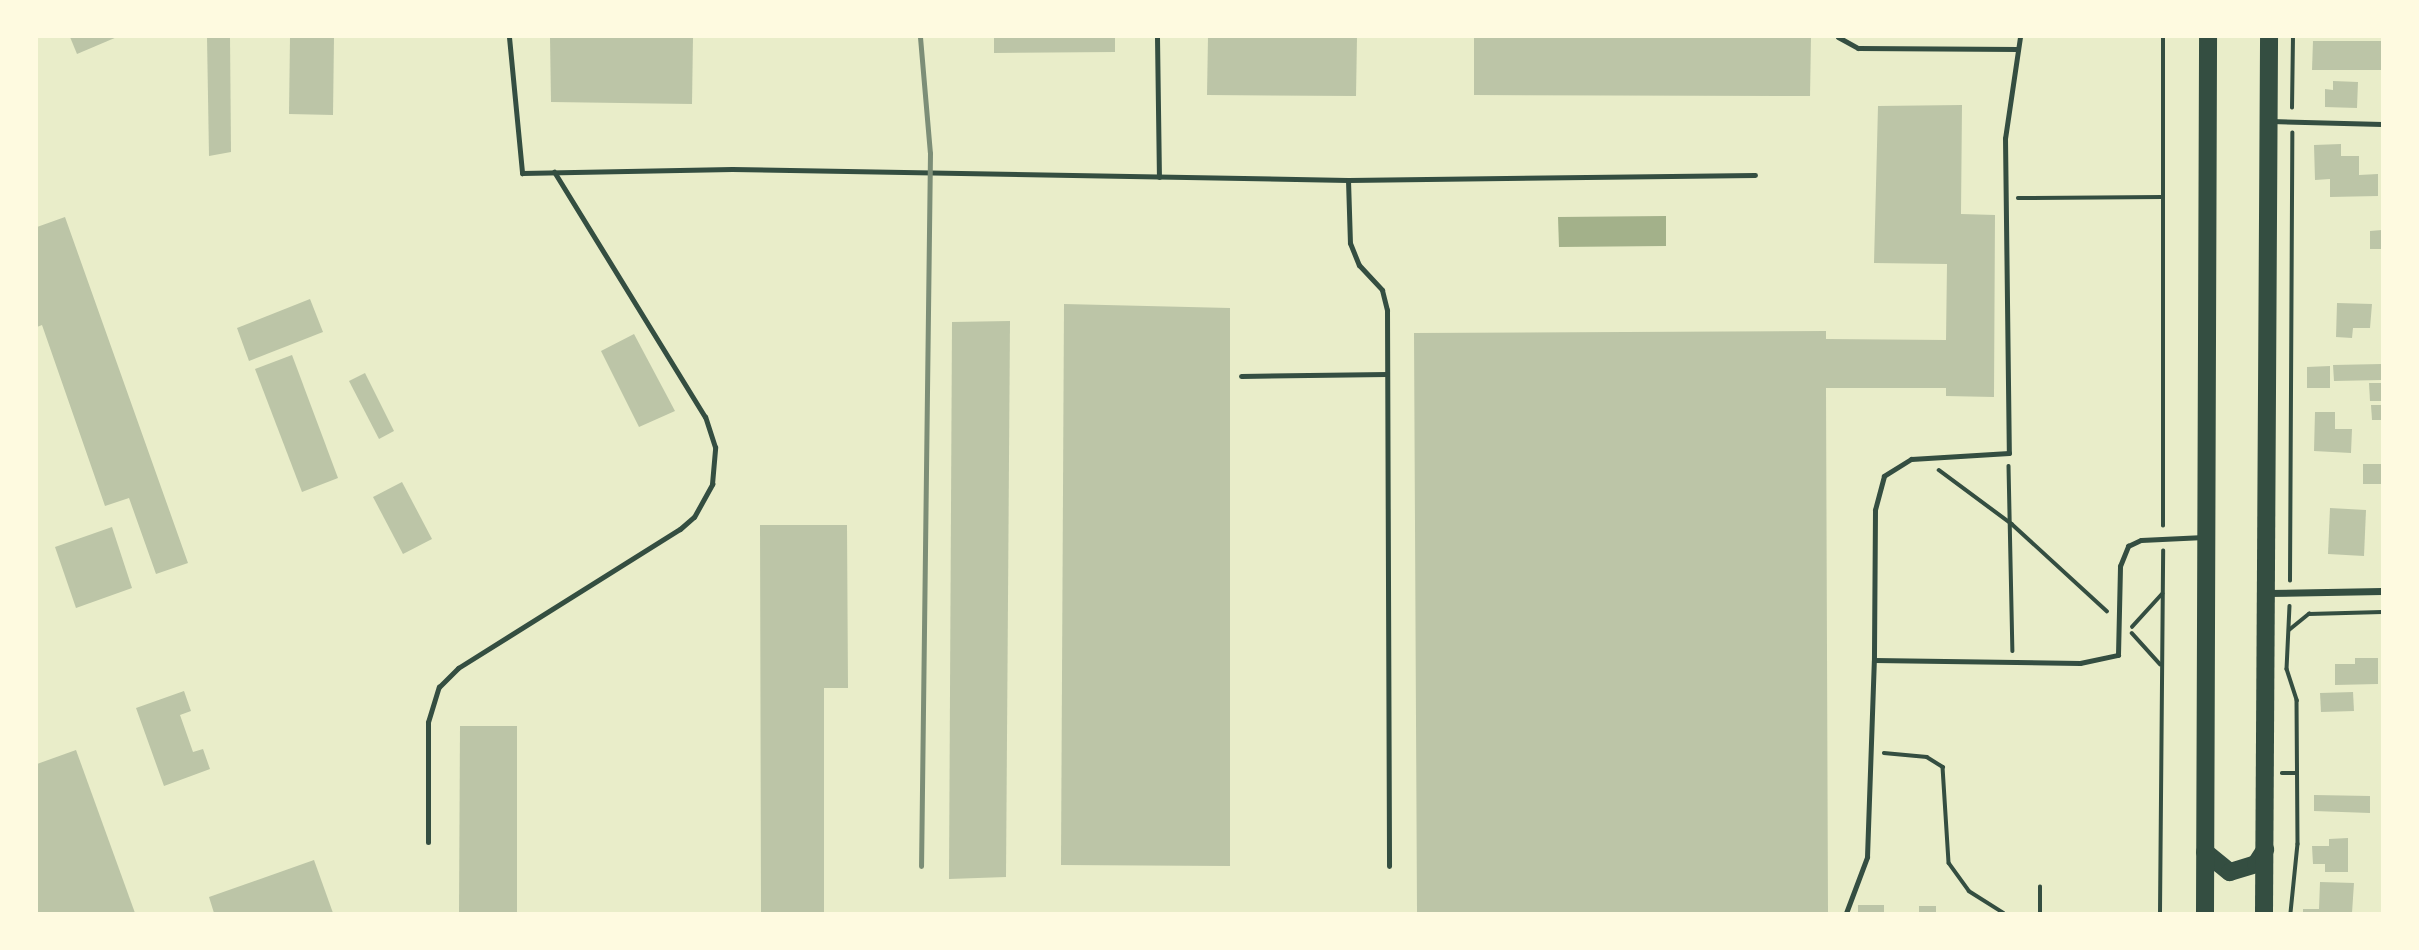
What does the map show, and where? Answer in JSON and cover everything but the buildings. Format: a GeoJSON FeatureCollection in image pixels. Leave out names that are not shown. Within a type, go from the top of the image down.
{"type":"FeatureCollection","features":[{"type":"Feature","properties":{"kind":"main road"},"geometry":{"type":"LineString","coordinates":[[2205,913],[2208,37]]}},
{"type":"Feature","properties":{"kind":"main road"},"geometry":{"type":"LineString","coordinates":[[2264,913],[2269,37]]}},
{"type":"Feature","properties":{"kind":"main road"},"geometry":{"type":"LineString","coordinates":[[2206,852],[2230,872],[2256,864],[2265,850]]}},
{"type":"Feature","properties":{"kind":"street"},"geometry":{"type":"LineString","coordinates":[[2266,593],[2382,591]]}},
{"type":"Feature","properties":{"kind":"lane"},"geometry":{"type":"LineString","coordinates":[[509,37],[522,173],[732,169],[1348,180],[1755,175]]}},
{"type":"Feature","properties":{"kind":"lane"},"geometry":{"type":"LineString","coordinates":[[1157,37],[1158,177]]}},
{"type":"Feature","properties":{"kind":"lane"},"geometry":{"type":"LineString","coordinates":[[1838,37],[1858,48],[2018,48]]}},
{"type":"Feature","properties":{"kind":"lane"},"geometry":{"type":"LineString","coordinates":[[1846,913],[1867,864],[1876,498],[1892,467],[1922,457],[2009,453],[2005,138],[2020,37]]}},
{"type":"Feature","properties":{"kind":"lane"},"geometry":{"type":"LineString","coordinates":[[2268,122],[2292,119],[2382,124]]}},
{"type":"Feature","properties":{"kind":"lane"},"geometry":{"type":"LineString","coordinates":[[428,842],[428,722],[439,687],[458,668],[680,529],[694,517],[712,484],[715,447],[705,417],[554,172]]}},
{"type":"Feature","properties":{"kind":"lane"},"geometry":{"type":"LineString","coordinates":[[1348,180],[1350,243],[1359,265],[1375,280],[1386,300],[1389,866]]}},
{"type":"Feature","properties":{"kind":"lane"},"geometry":{"type":"LineString","coordinates":[[1241,376],[1387,374]]}},
{"type":"Feature","properties":{"kind":"lane"},"geometry":{"type":"LineString","coordinates":[[1874,660],[2057,664],[2118,655],[2125,552],[2134,542],[2207,537]]}},
{"type":"Feature","properties":{"kind":"path"},"geometry":{"type":"LineString","coordinates":[[2160,913],[2163,37]]}},
{"type":"Feature","properties":{"kind":"path"},"geometry":{"type":"LineString","coordinates":[[2291,913],[2298,844],[2297,700],[2287,668],[2290,592],[2293,37]]}},
{"type":"Feature","properties":{"kind":"path"},"geometry":{"type":"LineString","coordinates":[[2014,198],[2162,197]]}},
{"type":"Feature","properties":{"kind":"path"},"geometry":{"type":"LineString","coordinates":[[2009,453],[2013,664]]}},
{"type":"Feature","properties":{"kind":"path"},"geometry":{"type":"LineString","coordinates":[[1922,457],[2011,524],[2130,631],[2161,665]]}},
{"type":"Feature","properties":{"kind":"path"},"geometry":{"type":"LineString","coordinates":[[2130,631],[2162,593]]}},
{"type":"Feature","properties":{"kind":"path"},"geometry":{"type":"LineString","coordinates":[[2289,630],[2309,614],[2382,612]]}},
{"type":"Feature","properties":{"kind":"path"},"geometry":{"type":"LineString","coordinates":[[1885,753],[1927,757],[1943,767],[1949,863],[1969,891],[2004,913]]}},
{"type":"Feature","properties":{"kind":"path"},"geometry":{"type":"LineString","coordinates":[[2040,887],[2040,913]]}},
{"type":"Feature","properties":{"kind":"shaded area"},"geometry":{"type":"Polygon","coordinates":[[[1666,216],[1666,246],[1559,247],[1558,217],[1666,216]]]}},
{"type":"Feature","properties":{"kind":"railway"},"geometry":{"type":"LineString","coordinates":[[920,37],[930,153],[921,866]]}}]}
